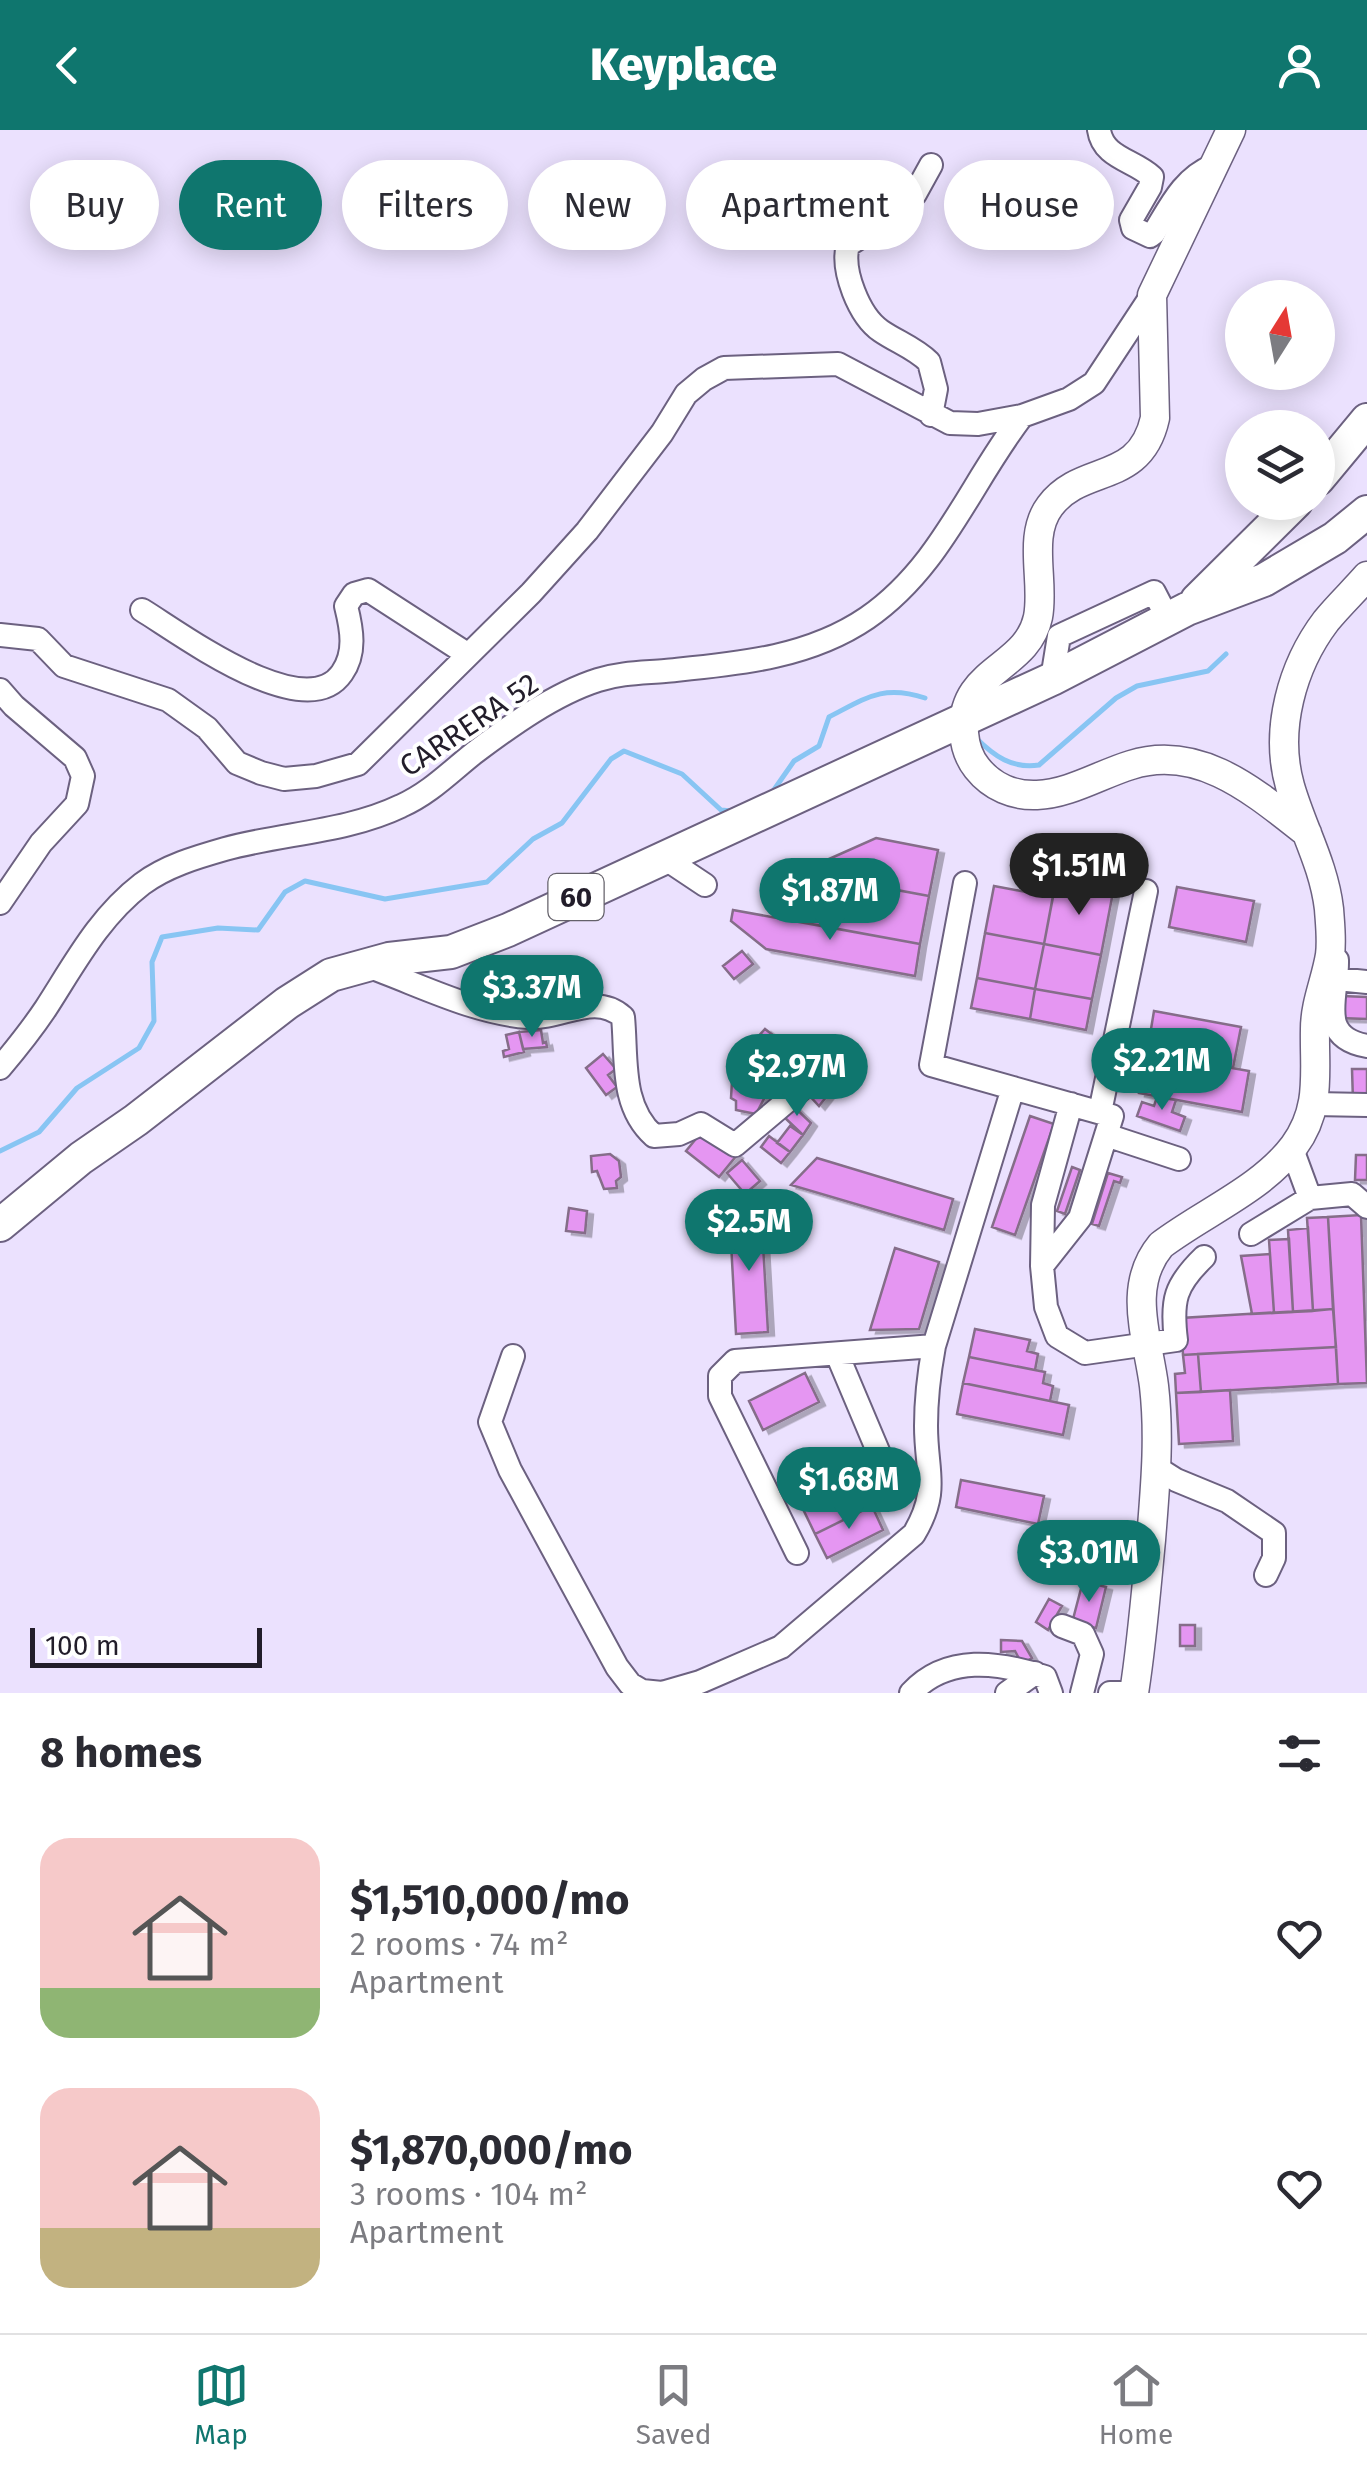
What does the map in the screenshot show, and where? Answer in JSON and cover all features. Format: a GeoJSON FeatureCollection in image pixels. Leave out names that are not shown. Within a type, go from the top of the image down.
{"type":"FeatureCollection","features":[{"type":"Feature","properties":{"kind":"highway"},"geometry":{"type":"LineString","coordinates":[[1335,459],[1367,420]]}},
{"type":"Feature","properties":{"kind":"highway","name":"60"},"geometry":{"type":"LineString","coordinates":[[0,1225],[81,1158],[287,1003],[331,975],[389,959],[451,952],[476,944],[1052,679],[1177,614],[1264,580],[1300,560],[1367,512]]}},
{"type":"Feature","properties":{"kind":"highway","name":"60"},"geometry":{"type":"LineString","coordinates":[[1177,614],[1277,520]]}},
{"type":"Feature","properties":{"kind":"main road"},"geometry":{"type":"LineString","coordinates":[[1231,130],[1152,295],[1151,434],[1127,465],[1066,489],[1048,507],[1040,526],[1038,620],[1021,647],[976,686],[963,719],[969,755],[988,779],[1004,789],[1041,795],[1150,760],[1186,760],[1224,774],[1309,835]]}},
{"type":"Feature","properties":{"kind":"main road"},"geometry":{"type":"LineString","coordinates":[[1134,1693],[1157,1468],[1156,1401],[1141,1292],[1152,1256],[1184,1228],[1263,1177],[1292,1150],[1314,1104],[1318,1076],[1317,1006],[1331,936],[1320,868],[1290,785],[1285,731],[1296,676],[1314,638],[1367,576]]}},
{"type":"Feature","properties":{"kind":"street"},"geometry":{"type":"LineString","coordinates":[[1098,130],[1107,149],[1152,177],[1131,220],[1133,228],[1150,236],[1185,184],[1213,166]]}},
{"type":"Feature","properties":{"kind":"street"},"geometry":{"type":"LineString","coordinates":[[931,165],[915,194],[878,226],[848,244],[845,256],[846,275],[873,324],[929,362],[936,389],[932,415]]}},
{"type":"Feature","properties":{"kind":"street"},"geometry":{"type":"LineString","coordinates":[[0,635],[38,640],[64,666],[168,700],[207,728],[237,763],[284,779],[316,776],[358,764],[531,593],[588,531],[662,433],[686,394],[724,368],[838,364],[932,415],[964,424],[1022,416],[1069,398],[1094,383],[1152,295]]}},
{"type":"Feature","properties":{"kind":"street","name":"CARRERA 52"},"geometry":{"type":"LineString","coordinates":[[0,1068],[45,1009],[106,916],[144,882],[177,864],[227,848],[352,822],[400,807],[432,789],[505,730],[594,682],[624,673],[745,662],[787,654],[864,620],[905,588],[939,547],[1001,443],[1022,416]]}},
{"type":"Feature","properties":{"kind":"street"},"geometry":{"type":"LineString","coordinates":[[142,610],[244,672],[285,688],[322,690],[339,678],[351,659],[352,628],[346,606],[354,594],[368,590],[467,654]]}},
{"type":"Feature","properties":{"kind":"street"},"geometry":{"type":"LineString","coordinates":[[0,690],[75,758],[83,776],[78,804],[41,843],[0,902]]}},
{"type":"Feature","properties":{"kind":"street"},"geometry":{"type":"LineString","coordinates":[[666,859],[705,884]]}},
{"type":"Feature","properties":{"kind":"street"},"geometry":{"type":"LineString","coordinates":[[965,883],[931,1065],[1070,1104],[1179,1159]]}},
{"type":"Feature","properties":{"kind":"street"},"geometry":{"type":"LineString","coordinates":[[1042,1266],[1080,1218],[1103,1124],[1146,890]]}},
{"type":"Feature","properties":{"kind":"street"},"geometry":{"type":"LineString","coordinates":[[1331,936],[1338,962],[1335,1027],[1343,1038],[1367,1046]]}},
{"type":"Feature","properties":{"kind":"street"},"geometry":{"type":"LineString","coordinates":[[366,966],[494,1012],[532,1017],[564,1014],[596,1004],[610,1006],[623,1016],[630,1098],[643,1127],[654,1136],[679,1134],[701,1124],[740,1149],[806,1086]]}},
{"type":"Feature","properties":{"kind":"street"},"geometry":{"type":"LineString","coordinates":[[1338,979],[1367,982]]}},
{"type":"Feature","properties":{"kind":"street"},"geometry":{"type":"LineString","coordinates":[[513,1356],[490,1422],[510,1470],[617,1667],[630,1684],[642,1692],[662,1693],[700,1682],[781,1647],[914,1534],[931,1497],[926,1428],[934,1346],[1013,1088]]}},
{"type":"Feature","properties":{"kind":"street"},"geometry":{"type":"LineString","coordinates":[[1070,1104],[1043,1206],[1046,1306],[1057,1336],[1085,1354],[1176,1340],[1172,1311],[1181,1279],[1204,1257]]}},
{"type":"Feature","properties":{"kind":"street"},"geometry":{"type":"LineString","coordinates":[[1314,1104],[1367,1105]]}},
{"type":"Feature","properties":{"kind":"street"},"geometry":{"type":"LineString","coordinates":[[1292,1150],[1310,1198]]}},
{"type":"Feature","properties":{"kind":"street"},"geometry":{"type":"LineString","coordinates":[[1251,1234],[1310,1198],[1352,1194],[1367,1207]]}},
{"type":"Feature","properties":{"kind":"street"},"geometry":{"type":"LineString","coordinates":[[797,1553],[720,1396],[720,1376],[735,1362],[934,1346]]}},
{"type":"Feature","properties":{"kind":"street"},"geometry":{"type":"LineString","coordinates":[[837,1354],[897,1496]]}},
{"type":"Feature","properties":{"kind":"street"},"geometry":{"type":"LineString","coordinates":[[1157,1468],[1227,1501],[1274,1533],[1274,1558],[1266,1574]]}},
{"type":"Feature","properties":{"kind":"street"},"geometry":{"type":"LineString","coordinates":[[1062,1626],[1083,1634],[1092,1654],[1082,1693]]}},
{"type":"Feature","properties":{"kind":"street"},"geometry":{"type":"LineString","coordinates":[[912,1693],[924,1679],[954,1665],[996,1665],[1035,1673],[1045,1676],[1051,1693]]}},
{"type":"Feature","properties":{"kind":"street"},"geometry":{"type":"LineString","coordinates":[[1007,1693],[1035,1673]]}},
{"type":"Feature","properties":{"kind":"street"},"geometry":{"type":"LineString","coordinates":[[1110,1693],[1134,1693]]}},
{"type":"Feature","properties":{"kind":"building"},"geometry":{"type":"Polygon","coordinates":[[[876,838],[938,850],[929,896],[817,875],[820,863],[876,838]]]}},
{"type":"Feature","properties":{"kind":"building"},"geometry":{"type":"Polygon","coordinates":[[[804,873],[929,896],[920,944],[795,921],[804,873]]]}},
{"type":"Feature","properties":{"kind":"building"},"geometry":{"type":"Polygon","coordinates":[[[1055,885],[1114,887],[1101,955],[1044,944],[1055,885]]]}},
{"type":"Feature","properties":{"kind":"building"},"geometry":{"type":"Polygon","coordinates":[[[994,886],[1053,897],[1044,944],[985,933],[994,886]]]}},
{"type":"Feature","properties":{"kind":"building"},"geometry":{"type":"Polygon","coordinates":[[[1177,887],[1254,901],[1246,942],[1169,927],[1177,887]]]}},
{"type":"Feature","properties":{"kind":"building"},"geometry":{"type":"Polygon","coordinates":[[[733,910],[920,944],[915,976],[766,949],[731,921],[733,910]]]}},
{"type":"Feature","properties":{"kind":"building"},"geometry":{"type":"Polygon","coordinates":[[[985,933],[1044,944],[1035,989],[977,978],[985,933]]]}},
{"type":"Feature","properties":{"kind":"building"},"geometry":{"type":"Polygon","coordinates":[[[1044,944],[1101,955],[1092,999],[1035,989],[1044,944]]]}},
{"type":"Feature","properties":{"kind":"building"},"geometry":{"type":"Polygon","coordinates":[[[742,951],[753,964],[734,979],[723,966],[742,951]]]}},
{"type":"Feature","properties":{"kind":"building"},"geometry":{"type":"Polygon","coordinates":[[[977,978],[1035,989],[1030,1019],[971,1008],[977,978]]]}},
{"type":"Feature","properties":{"kind":"building"},"geometry":{"type":"Polygon","coordinates":[[[1035,989],[1092,999],[1086,1030],[1030,1019],[1035,989]]]}},
{"type":"Feature","properties":{"kind":"building"},"geometry":{"type":"Polygon","coordinates":[[[1342,996],[1367,997],[1367,1019],[1340,1018],[1342,996]]]}},
{"type":"Feature","properties":{"kind":"building"},"geometry":{"type":"Polygon","coordinates":[[[1154,1011],[1241,1027],[1233,1068],[1147,1053],[1154,1011]]]}},
{"type":"Feature","properties":{"kind":"building"},"geometry":{"type":"Polygon","coordinates":[[[765,1029],[774,1036],[751,1060],[743,1053],[765,1029]]]}},
{"type":"Feature","properties":{"kind":"building"},"geometry":{"type":"Polygon","coordinates":[[[541,1030],[547,1047],[523,1049],[519,1032],[541,1030]]]}},
{"type":"Feature","properties":{"kind":"building"},"geometry":{"type":"Polygon","coordinates":[[[519,1032],[524,1052],[504,1057],[503,1051],[509,1049],[506,1035],[519,1032]]]}},
{"type":"Feature","properties":{"kind":"building"},"geometry":{"type":"Polygon","coordinates":[[[1147,1053],[1249,1071],[1242,1112],[1139,1093],[1147,1053]]]}},
{"type":"Feature","properties":{"kind":"building"},"geometry":{"type":"Polygon","coordinates":[[[603,1054],[616,1069],[608,1075],[617,1087],[606,1095],[586,1068],[603,1054]]]}},
{"type":"Feature","properties":{"kind":"building"},"geometry":{"type":"Polygon","coordinates":[[[831,1060],[844,1073],[832,1085],[821,1075],[831,1060]]]}},
{"type":"Feature","properties":{"kind":"building"},"geometry":{"type":"Polygon","coordinates":[[[1352,1069],[1367,1069],[1367,1101],[1353,1101],[1352,1069]]]}},
{"type":"Feature","properties":{"kind":"building"},"geometry":{"type":"Polygon","coordinates":[[[821,1075],[834,1087],[819,1106],[807,1093],[821,1075]]]}},
{"type":"Feature","properties":{"kind":"building"},"geometry":{"type":"Polygon","coordinates":[[[732,1081],[766,1095],[756,1114],[736,1110],[736,1101],[731,1098],[732,1081]]]}},
{"type":"Feature","properties":{"kind":"building"},"geometry":{"type":"Polygon","coordinates":[[[1157,1097],[1176,1100],[1172,1112],[1185,1117],[1180,1131],[1137,1116],[1142,1102],[1154,1106],[1157,1097]]]}},
{"type":"Feature","properties":{"kind":"building"},"geometry":{"type":"Polygon","coordinates":[[[791,1104],[811,1123],[803,1135],[783,1116],[791,1104]]]}},
{"type":"Feature","properties":{"kind":"building"},"geometry":{"type":"Polygon","coordinates":[[[1030,1116],[1054,1124],[1015,1235],[992,1227],[1030,1116]]]}},
{"type":"Feature","properties":{"kind":"building"},"geometry":{"type":"Polygon","coordinates":[[[790,1126],[803,1135],[790,1152],[777,1143],[790,1126]]]}},
{"type":"Feature","properties":{"kind":"building"},"geometry":{"type":"Polygon","coordinates":[[[704,1129],[737,1155],[719,1177],[686,1151],[704,1129]]]}},
{"type":"Feature","properties":{"kind":"building"},"geometry":{"type":"Polygon","coordinates":[[[769,1136],[790,1152],[781,1163],[761,1147],[769,1136]]]}},
{"type":"Feature","properties":{"kind":"building"},"geometry":{"type":"Polygon","coordinates":[[[610,1154],[619,1161],[621,1177],[616,1181],[617,1188],[604,1189],[597,1171],[592,1172],[591,1156],[610,1154]]]}},
{"type":"Feature","properties":{"kind":"building"},"geometry":{"type":"Polygon","coordinates":[[[1356,1155],[1367,1155],[1367,1180],[1355,1180],[1356,1155]]]}},
{"type":"Feature","properties":{"kind":"building"},"geometry":{"type":"Polygon","coordinates":[[[817,1158],[953,1199],[944,1230],[791,1185],[817,1158]]]}},
{"type":"Feature","properties":{"kind":"building"},"geometry":{"type":"Polygon","coordinates":[[[742,1160],[760,1181],[745,1194],[727,1173],[742,1160]]]}},
{"type":"Feature","properties":{"kind":"building"},"geometry":{"type":"Polygon","coordinates":[[[1072,1167],[1080,1170],[1065,1214],[1057,1211],[1072,1167]]]}},
{"type":"Feature","properties":{"kind":"building"},"geometry":{"type":"Polygon","coordinates":[[[1108,1173],[1122,1177],[1120,1183],[1114,1181],[1099,1226],[1092,1224],[1108,1173]]]}},
{"type":"Feature","properties":{"kind":"building"},"geometry":{"type":"Polygon","coordinates":[[[569,1208],[587,1211],[585,1233],[566,1231],[569,1208]]]}},
{"type":"Feature","properties":{"kind":"building"},"geometry":{"type":"Polygon","coordinates":[[[761,1209],[768,1332],[736,1334],[730,1224],[751,1210],[761,1209]]]}},
{"type":"Feature","properties":{"kind":"building"},"geometry":{"type":"Polygon","coordinates":[[[1361,1215],[1367,1383],[1338,1384],[1328,1217],[1361,1215]]]}},
{"type":"Feature","properties":{"kind":"building"},"geometry":{"type":"Polygon","coordinates":[[[1328,1217],[1333,1309],[1313,1311],[1307,1218],[1328,1217]]]}},
{"type":"Feature","properties":{"kind":"building"},"geometry":{"type":"Polygon","coordinates":[[[1308,1228],[1313,1311],[1293,1312],[1288,1230],[1308,1228]]]}},
{"type":"Feature","properties":{"kind":"building"},"geometry":{"type":"Polygon","coordinates":[[[1289,1239],[1293,1312],[1274,1313],[1269,1240],[1289,1239]]]}},
{"type":"Feature","properties":{"kind":"building"},"geometry":{"type":"Polygon","coordinates":[[[895,1248],[939,1262],[919,1329],[870,1330],[895,1248]]]}},
{"type":"Feature","properties":{"kind":"building"},"geometry":{"type":"Polygon","coordinates":[[[1270,1254],[1274,1313],[1252,1314],[1241,1256],[1270,1254]]]}},
{"type":"Feature","properties":{"kind":"building"},"geometry":{"type":"Polygon","coordinates":[[[1333,1309],[1336,1347],[1183,1355],[1181,1318],[1333,1309]]]}},
{"type":"Feature","properties":{"kind":"building"},"geometry":{"type":"Polygon","coordinates":[[[975,1329],[1030,1340],[1027,1351],[1038,1354],[1035,1370],[969,1357],[975,1329]]]}},
{"type":"Feature","properties":{"kind":"building"},"geometry":{"type":"Polygon","coordinates":[[[1336,1347],[1338,1384],[1201,1392],[1198,1354],[1336,1347]]]}},
{"type":"Feature","properties":{"kind":"building"},"geometry":{"type":"Polygon","coordinates":[[[1198,1354],[1201,1392],[1176,1393],[1175,1374],[1185,1373],[1183,1355],[1198,1354]]]}},
{"type":"Feature","properties":{"kind":"building"},"geometry":{"type":"Polygon","coordinates":[[[969,1357],[1045,1372],[1043,1383],[1053,1386],[1050,1401],[963,1383],[969,1357]]]}},
{"type":"Feature","properties":{"kind":"building"},"geometry":{"type":"Polygon","coordinates":[[[805,1373],[819,1402],[763,1430],[749,1401],[805,1373]]]}},
{"type":"Feature","properties":{"kind":"building"},"geometry":{"type":"Polygon","coordinates":[[[963,1383],[1069,1405],[1063,1435],[957,1414],[963,1383]]]}},
{"type":"Feature","properties":{"kind":"building"},"geometry":{"type":"Polygon","coordinates":[[[1230,1390],[1233,1441],[1179,1444],[1176,1393],[1230,1390]]]}},
{"type":"Feature","properties":{"kind":"building"},"geometry":{"type":"Polygon","coordinates":[[[848,1459],[859,1482],[803,1509],[791,1486],[848,1459]]]}},
{"type":"Feature","properties":{"kind":"building"},"geometry":{"type":"Polygon","coordinates":[[[961,1480],[1044,1496],[1038,1524],[956,1507],[961,1480]]]}},
{"type":"Feature","properties":{"kind":"building"},"geometry":{"type":"Polygon","coordinates":[[[859,1482],[872,1506],[815,1534],[803,1509],[859,1482]]]}},
{"type":"Feature","properties":{"kind":"building"},"geometry":{"type":"Polygon","coordinates":[[[872,1506],[883,1530],[827,1558],[815,1534],[872,1506]]]}},
{"type":"Feature","properties":{"kind":"building"},"geometry":{"type":"Polygon","coordinates":[[[1083,1581],[1106,1587],[1096,1628],[1072,1623],[1083,1581]]]}},
{"type":"Feature","properties":{"kind":"building"},"geometry":{"type":"Polygon","coordinates":[[[1049,1599],[1062,1606],[1048,1630],[1036,1622],[1049,1599]]]}},
{"type":"Feature","properties":{"kind":"building"},"geometry":{"type":"Polygon","coordinates":[[[1180,1625],[1195,1625],[1195,1646],[1180,1646],[1180,1625]]]}},
{"type":"Feature","properties":{"kind":"building"},"geometry":{"type":"Polygon","coordinates":[[[1001,1640],[1022,1641],[1032,1658],[1022,1664],[1015,1651],[1001,1652],[1001,1640]]]}},
{"type":"Feature","properties":{"kind":"waterway"},"geometry":{"type":"LineString","coordinates":[[976,738],[1004,760],[1039,765],[1116,698],[1137,686],[1208,671],[1226,654]]}},
{"type":"Feature","properties":{"kind":"waterway"},"geometry":{"type":"LineString","coordinates":[[771,794],[794,761],[819,746],[829,717],[875,695],[897,692],[925,698]]}},
{"type":"Feature","properties":{"kind":"waterway"},"geometry":{"type":"LineString","coordinates":[[0,1151],[39,1132],[77,1088],[139,1048],[154,1021],[152,962],[162,937],[218,928],[258,930],[285,892],[305,881],[385,899],[487,882],[533,839],[562,823],[611,759],[624,751],[682,774],[721,810],[732,811]]}}]}
